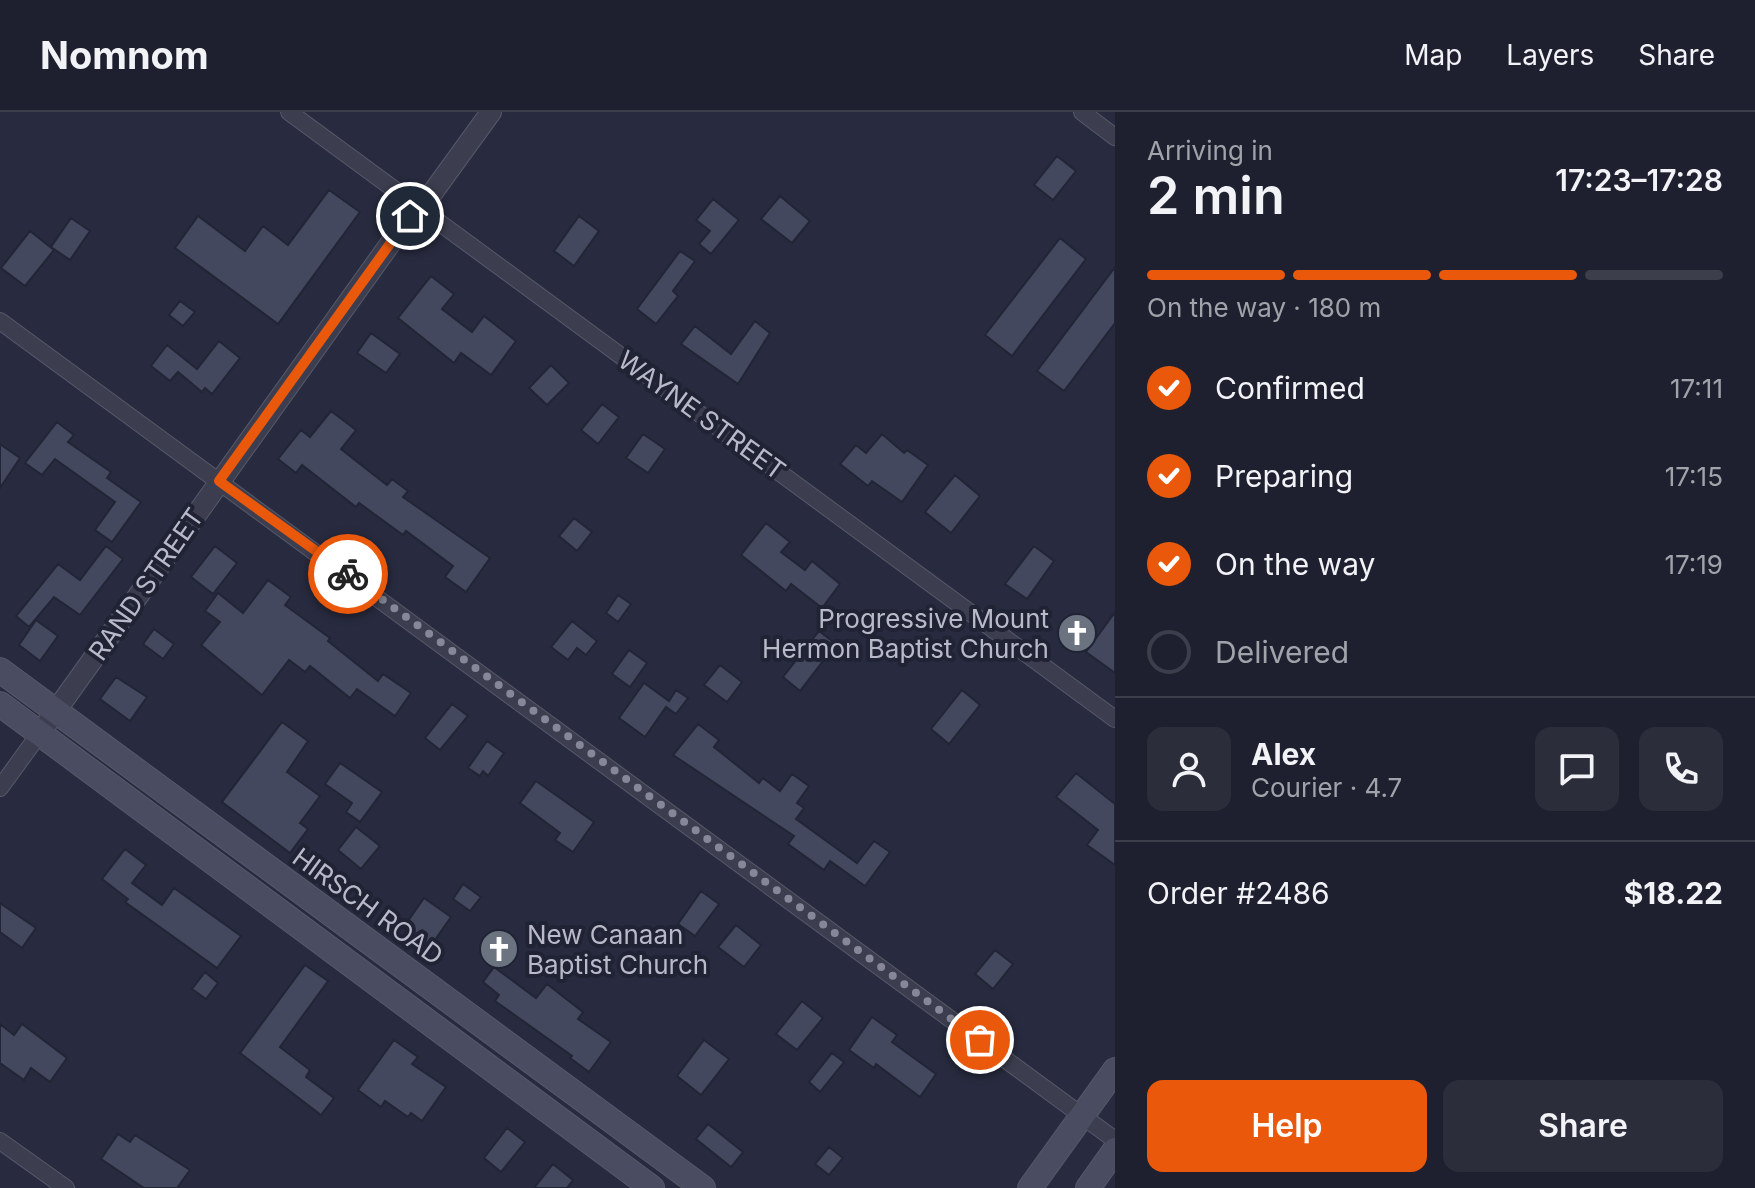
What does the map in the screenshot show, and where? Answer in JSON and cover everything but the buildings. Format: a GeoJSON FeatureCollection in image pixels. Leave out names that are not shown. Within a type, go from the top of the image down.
{"type":"FeatureCollection","features":[{"type":"Feature","properties":{"kind":"main road","name":"HIRSCH ROAD"},"geometry":{"type":"LineString","coordinates":[[0,670],[703,1188]]}},
{"type":"Feature","properties":{"kind":"main road"},"geometry":{"type":"LineString","coordinates":[[0,704],[652,1188]]}},
{"type":"Feature","properties":{"kind":"main road"},"geometry":{"type":"LineString","coordinates":[[466,1050],[484,1027]]}},
{"type":"Feature","properties":{"kind":"main road"},"geometry":{"type":"LineString","coordinates":[[1030,1188],[1115,1070]]}},
{"type":"Feature","properties":{"kind":"main road"},"geometry":{"type":"LineString","coordinates":[[1088,1188],[1115,1150]]}},
{"type":"Feature","properties":{"kind":"street","name":"WAYNE STREET"},"geometry":{"type":"LineString","coordinates":[[289,112],[1115,719]]}},
{"type":"Feature","properties":{"kind":"street","name":"RAND STREET"},"geometry":{"type":"LineString","coordinates":[[0,788],[410,216],[420,210],[491,112]]}},
{"type":"Feature","properties":{"kind":"street"},"geometry":{"type":"LineString","coordinates":[[1082,112],[1115,137]]}},
{"type":"Feature","properties":{"kind":"street"},"geometry":{"type":"LineString","coordinates":[[0,321],[1115,1140]]}},
{"type":"Feature","properties":{"kind":"street"},"geometry":{"type":"LineString","coordinates":[[0,1141],[66,1188]]}},
{"type":"Feature","properties":{"kind":"way so far"},"geometry":{"type":"LineString","coordinates":[[348,574],[980,1040]]}},
{"type":"Feature","properties":{"kind":"place","name":"Progressive Mount Hermon Baptist Church"},"geometry":{"type":"Point","coordinates":[1077,633]}},
{"type":"Feature","properties":{"kind":"place","name":"New Canaan Baptist Church"},"geometry":{"type":"Point","coordinates":[499,949]}},
{"type":"Feature","properties":{"kind":"route"},"geometry":{"type":"LineString","coordinates":[[348,574],[219,481],[410,216]]}}]}
